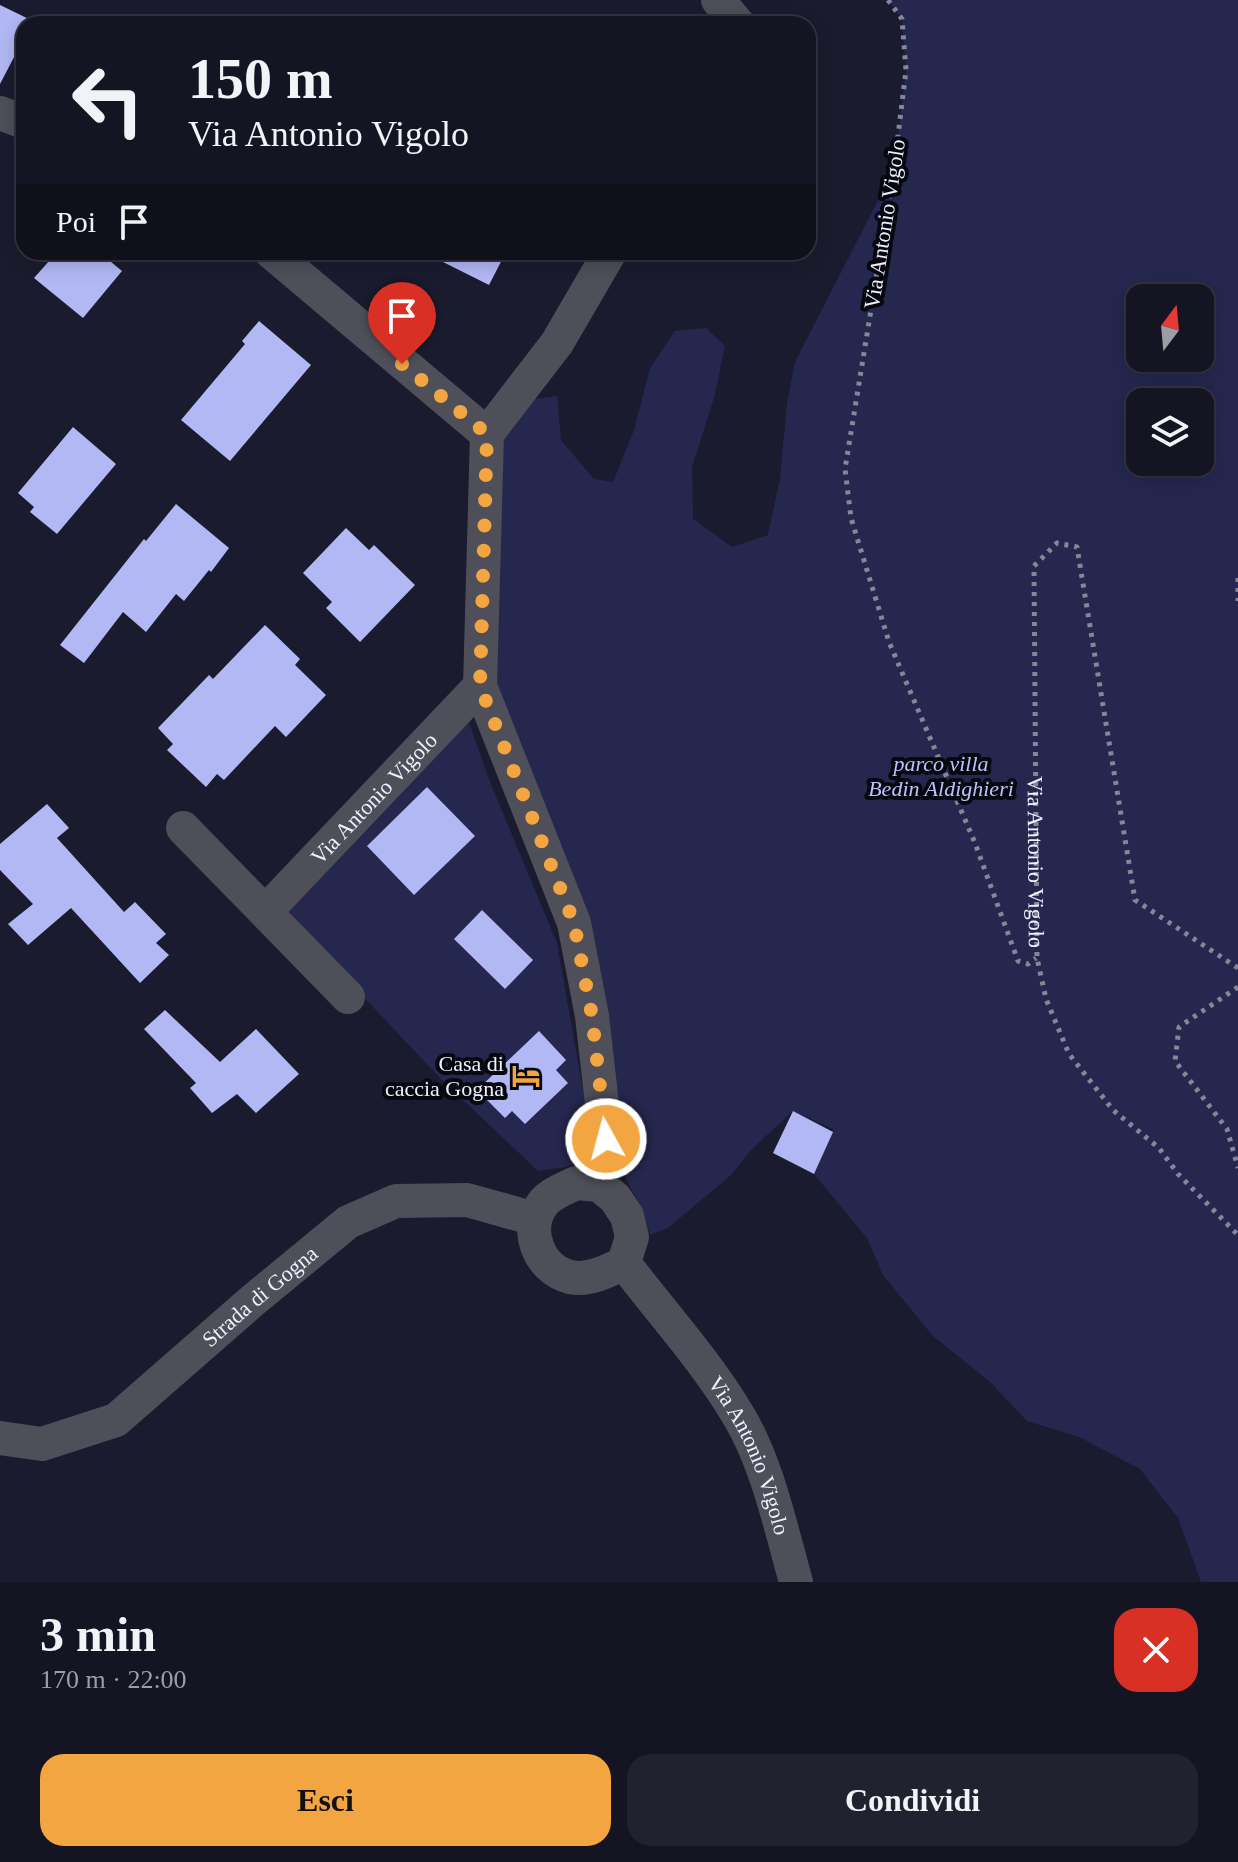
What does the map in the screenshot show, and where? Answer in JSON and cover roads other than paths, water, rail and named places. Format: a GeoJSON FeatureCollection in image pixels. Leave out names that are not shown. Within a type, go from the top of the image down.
{"type":"FeatureCollection","features":[{"type":"Feature","properties":{"kind":"street"},"geometry":{"type":"LineString","coordinates":[[718,0],[731,16]]}},
{"type":"Feature","properties":{"kind":"street"},"geometry":{"type":"LineString","coordinates":[[280,260],[487,434]]}},
{"type":"Feature","properties":{"kind":"street"},"geometry":{"type":"LineString","coordinates":[[599,1185],[606,1139],[592,1016],[574,923],[480,686],[487,434],[557,343],[605,260]]}},
{"type":"Feature","properties":{"kind":"street","name":"Via Antonio Vigolo"},"geometry":{"type":"LineString","coordinates":[[266,911],[480,686]]}},
{"type":"Feature","properties":{"kind":"street"},"geometry":{"type":"LineString","coordinates":[[183,828],[348,997]]}},
{"type":"Feature","properties":{"kind":"street"},"geometry":{"type":"LineString","coordinates":[[576,1183],[599,1185],[615,1198],[627,1216],[632,1237],[624,1263],[598,1275],[571,1277],[547,1265],[534,1241],[535,1219],[545,1201],[558,1192],[576,1183]]}},
{"type":"Feature","properties":{"kind":"street","name":"Strada di Gogna"},"geometry":{"type":"LineString","coordinates":[[0,1438],[42,1444],[116,1420],[348,1222],[396,1201],[467,1200],[535,1219]]}},
{"type":"Feature","properties":{"kind":"street","name":"Via Antonio Vigolo"},"geometry":{"type":"LineString","coordinates":[[624,1263],[739,1416],[771,1491],[796,1582]]}},
{"type":"Feature","properties":{"kind":"place","name":"Casa di caccia Gogna"},"geometry":{"type":"Point","coordinates":[526,1076]}},
{"type":"Feature","properties":{"kind":"park label","name":"parco villa Bedin Aldighieri"},"geometry":{"type":"Point","coordinates":[941,776]}}]}
